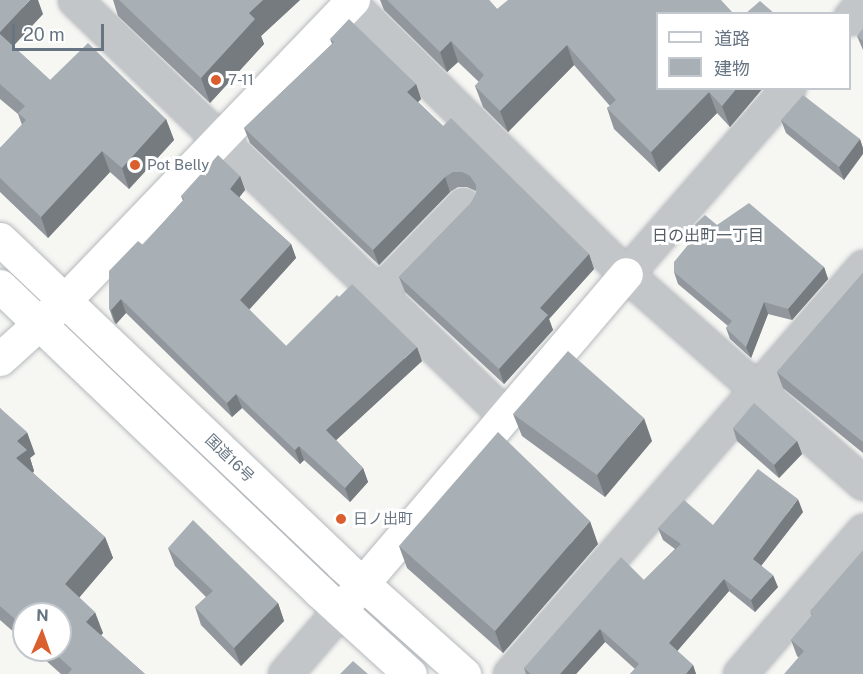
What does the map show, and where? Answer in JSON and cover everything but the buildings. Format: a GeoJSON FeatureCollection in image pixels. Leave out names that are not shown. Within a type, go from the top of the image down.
{"type":"FeatureCollection","features":[{"type":"Feature","properties":{"kind":"main road"},"geometry":{"type":"LineString","coordinates":[[0,359],[65,300],[351,2]]}},
{"type":"Feature","properties":{"kind":"main road","name":"国道16号"},"geometry":{"type":"LineString","coordinates":[[0,239],[363,585],[464,674]]}},
{"type":"Feature","properties":{"kind":"main road"},"geometry":{"type":"LineString","coordinates":[[340,610],[626,274]]}},
{"type":"Feature","properties":{"kind":"main road"},"geometry":{"type":"LineString","coordinates":[[0,286],[410,674]]}},
{"type":"Feature","properties":{"kind":"street"},"geometry":{"type":"LineString","coordinates":[[75,0],[221,138],[505,415]]}},
{"type":"Feature","properties":{"kind":"street"},"geometry":{"type":"LineString","coordinates":[[351,2],[626,274],[863,483]]}},
{"type":"Feature","properties":{"kind":"street"},"geometry":{"type":"LineString","coordinates":[[851,16],[863,2]]}},
{"type":"Feature","properties":{"kind":"street"},"geometry":{"type":"LineString","coordinates":[[626,274],[786,90]]}},
{"type":"Feature","properties":{"kind":"street"},"geometry":{"type":"LineString","coordinates":[[379,292],[463,205]]}},
{"type":"Feature","properties":{"kind":"street"},"geometry":{"type":"LineString","coordinates":[[510,674],[863,267]]}},
{"type":"Feature","properties":{"kind":"street"},"geometry":{"type":"LineString","coordinates":[[740,674],[863,531]]}},
{"type":"Feature","properties":{"kind":"street"},"geometry":{"type":"LineString","coordinates":[[285,674],[340,610]]}},
{"type":"Feature","properties":{"kind":"place","name":"7-11"},"geometry":{"type":"Point","coordinates":[216,80]}},
{"type":"Feature","properties":{"kind":"place","name":"Pot Belly"},"geometry":{"type":"Point","coordinates":[135,165]}},
{"type":"Feature","properties":{"kind":"place","name":"日ノ出町"},"geometry":{"type":"Point","coordinates":[341,519]}},
{"type":"Feature","properties":{"kind":"district","name":"日の出町一丁目"},"geometry":{"type":"Point","coordinates":[708,236]}}]}
